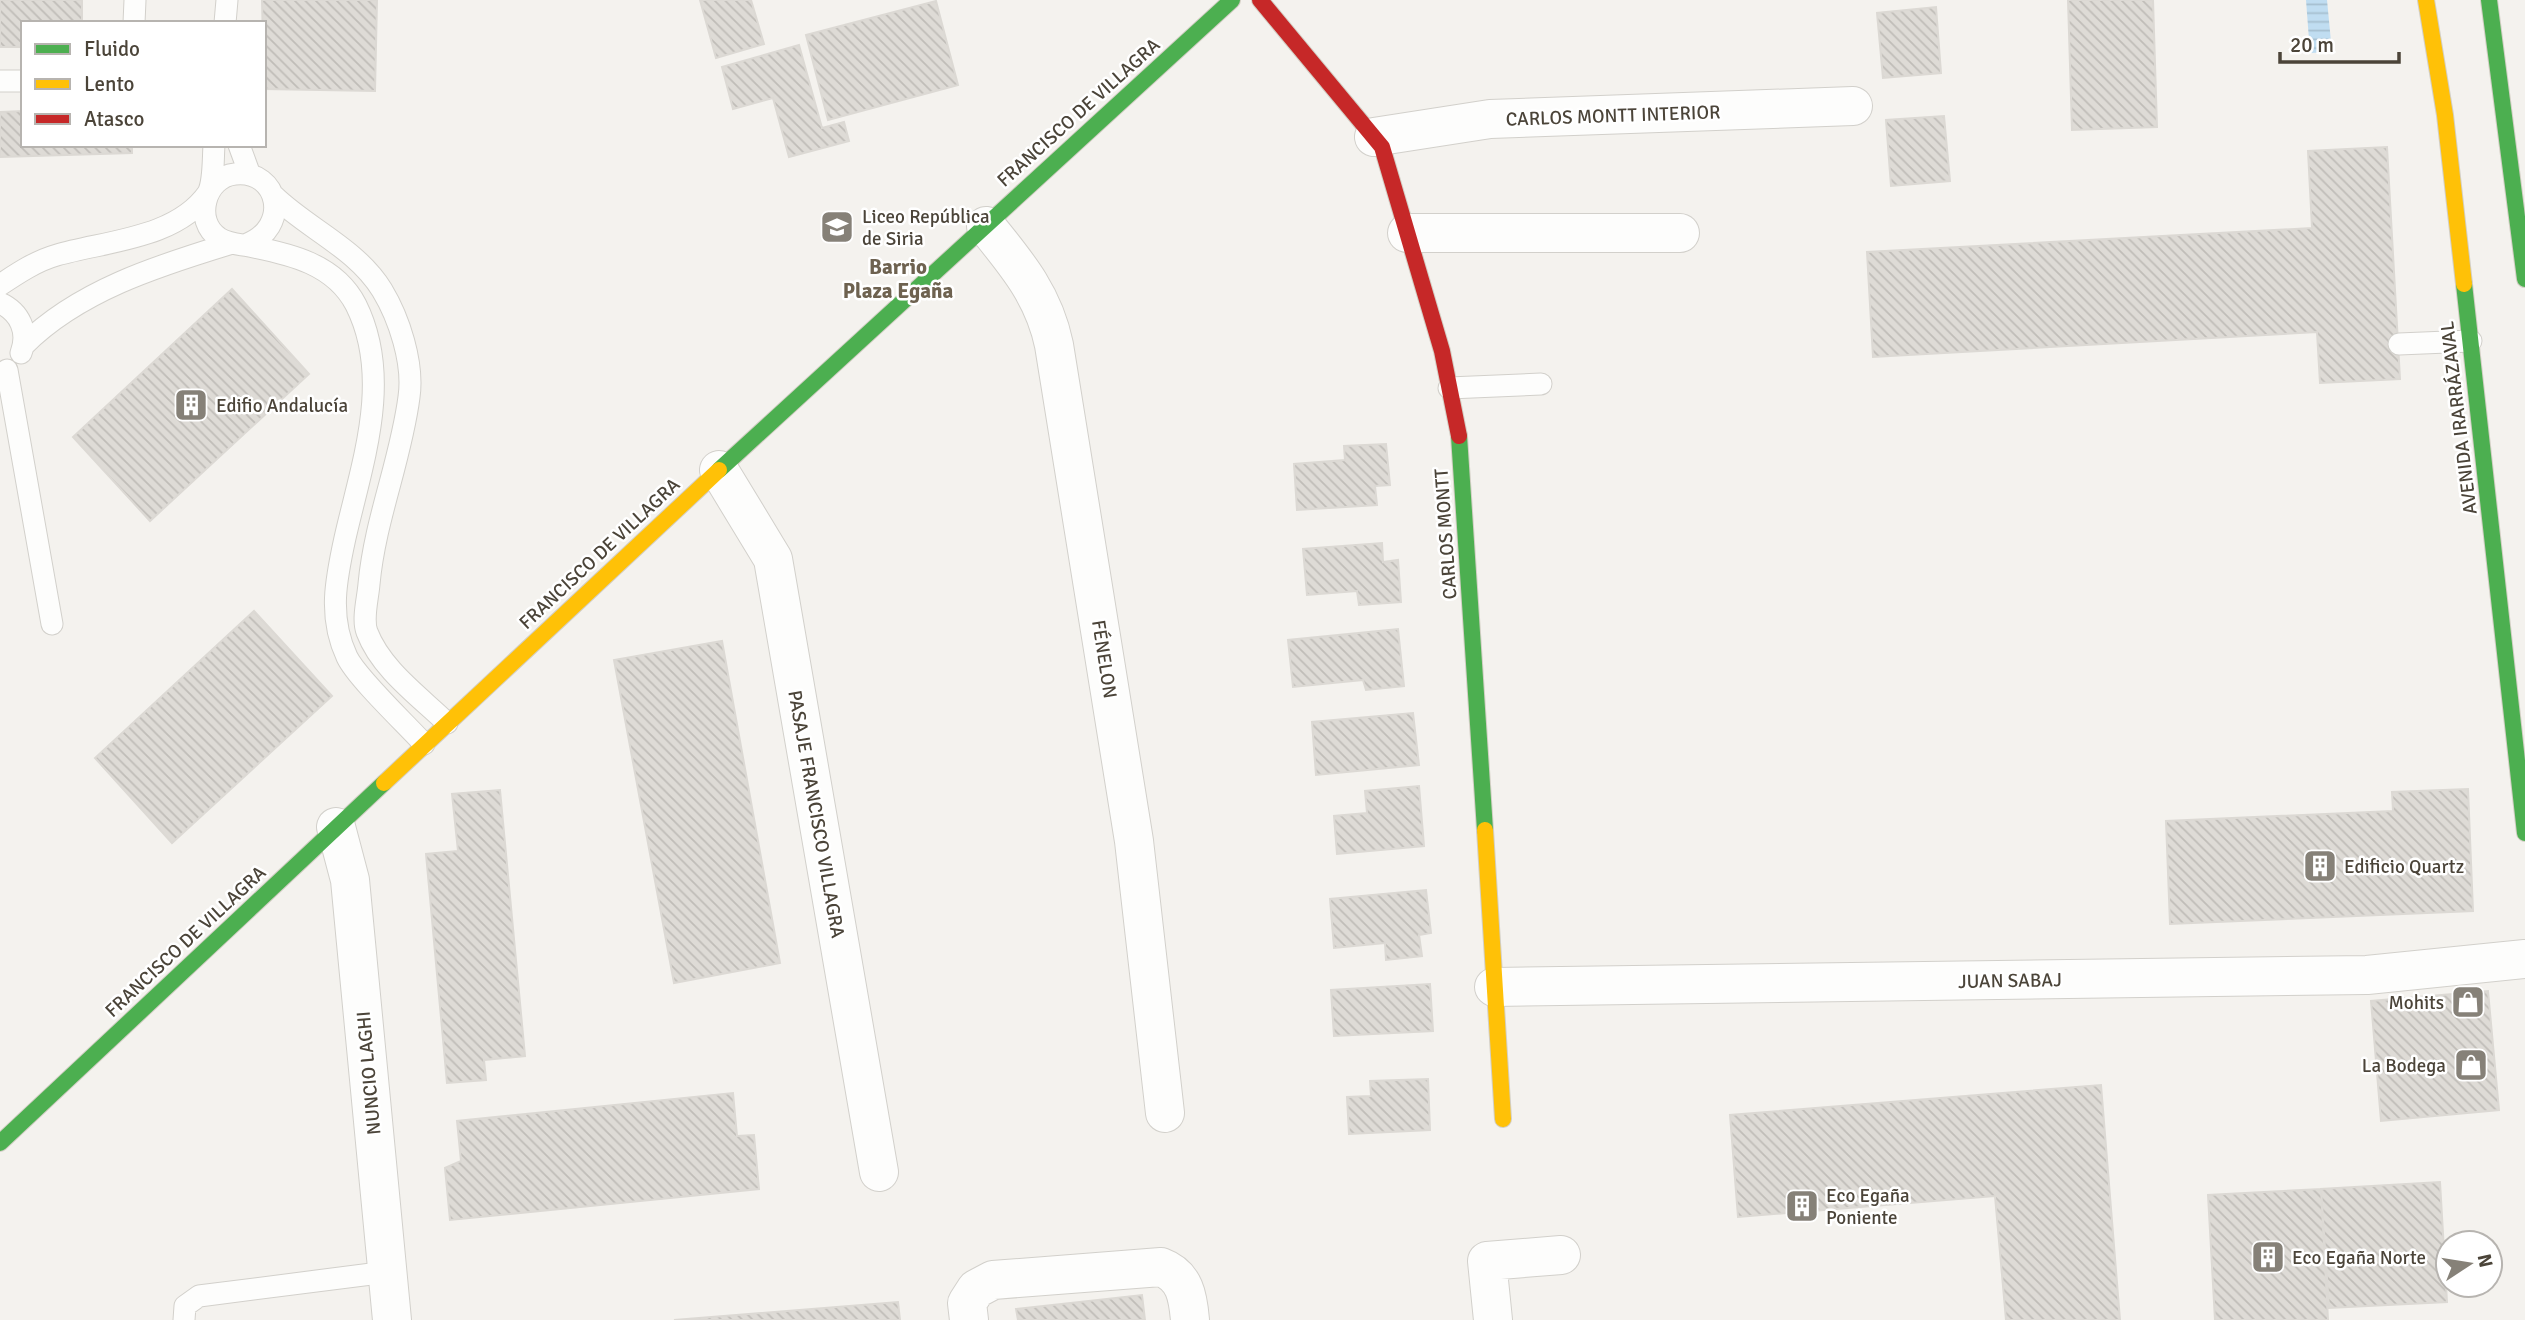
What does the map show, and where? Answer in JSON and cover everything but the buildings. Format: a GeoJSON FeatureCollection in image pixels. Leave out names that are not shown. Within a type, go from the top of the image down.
{"type":"FeatureCollection","features":[{"type":"Feature","properties":{"kind":"street","name":"FRANCISCO DE VILLAGRA"},"geometry":{"type":"LineString","coordinates":[[0,1143],[719,470],[1232,0]]}},
{"type":"Feature","properties":{"kind":"street","name":"CARLOS MONTT"},"geometry":{"type":"LineString","coordinates":[[1260,0],[1382,147],[1442,351],[1460,442],[1503,1119]]}},
{"type":"Feature","properties":{"kind":"street","name":"AVENIDA IRARRÁZAVAL"},"geometry":{"type":"LineString","coordinates":[[2426,0],[2445,114],[2525,833]]}},
{"type":"Feature","properties":{"kind":"street"},"geometry":{"type":"LineString","coordinates":[[2488,0],[2522,220],[2525,279]]}},
{"type":"Feature","properties":{"kind":"street","name":"CARLOS MONTT INTERIOR"},"geometry":{"type":"LineString","coordinates":[[1374,137],[1490,119],[1853,106]]}},
{"type":"Feature","properties":{"kind":"street","name":"FÉNELON"},"geometry":{"type":"LineString","coordinates":[[986,226],[1032,283],[1043,304],[1052,334],[1134,841],[1165,1113]]}},
{"type":"Feature","properties":{"kind":"street"},"geometry":{"type":"LineString","coordinates":[[1407,233],[1680,233]]}},
{"type":"Feature","properties":{"kind":"street","name":"PASAJE FRANCISCO VILLAGRA"},"geometry":{"type":"LineString","coordinates":[[719,470],[773,559],[879,1172]]}},
{"type":"Feature","properties":{"kind":"street","name":"NUNCIO LAGHI"},"geometry":{"type":"LineString","coordinates":[[336,828],[350,880],[391,1320]]}},
{"type":"Feature","properties":{"kind":"street","name":"JUAN SABAJ"},"geometry":{"type":"LineString","coordinates":[[1494,986],[2367,975],[2525,959]]}},
{"type":"Feature","properties":{"kind":"street"},"geometry":{"type":"LineString","coordinates":[[1493,1320],[1487,1261],[1561,1255]]}},
{"type":"Feature","properties":{"kind":"street"},"geometry":{"type":"LineString","coordinates":[[969,1320],[967,1303],[976,1289],[993,1280],[1161,1267],[1174,1272],[1188,1293],[1190,1320]]}},
{"type":"Feature","properties":{"kind":"lane"},"geometry":{"type":"LineString","coordinates":[[134,21],[135,0]]}},
{"type":"Feature","properties":{"kind":"lane"},"geometry":{"type":"LineString","coordinates":[[225,21],[227,0]]}},
{"type":"Feature","properties":{"kind":"lane"},"geometry":{"type":"LineString","coordinates":[[214,147],[209,191],[204,207],[207,223],[216,236],[237,244],[294,255],[320,267],[355,303],[368,332],[374,407],[334,586],[336,628],[348,660],[424,744]]}},
{"type":"Feature","properties":{"kind":"lane"},"geometry":{"type":"LineString","coordinates":[[240,147],[250,175]]}},
{"type":"Feature","properties":{"kind":"lane"},"geometry":{"type":"LineString","coordinates":[[0,285],[22,270],[55,256],[130,238],[180,219],[220,179],[235,173],[250,175],[264,183],[295,216],[340,244],[381,288],[405,348],[410,395],[373,548],[366,628],[379,657],[447,723]]}},
{"type":"Feature","properties":{"kind":"lane"},"geometry":{"type":"LineString","coordinates":[[52,624],[4,371],[18,359],[24,345],[45,324],[74,305],[181,258],[260,239],[271,228],[276,212],[274,196]]}},
{"type":"Feature","properties":{"kind":"lane"},"geometry":{"type":"LineString","coordinates":[[0,303],[18,317],[24,331],[24,345]]}},
{"type":"Feature","properties":{"kind":"lane"},"geometry":{"type":"LineString","coordinates":[[2399,344],[2471,341]]}},
{"type":"Feature","properties":{"kind":"lane"},"geometry":{"type":"LineString","coordinates":[[1449,387],[1541,384]]}},
{"type":"Feature","properties":{"kind":"lane"},"geometry":{"type":"LineString","coordinates":[[184,1320],[185,1306],[199,1296],[387,1272]]}},
{"type":"Feature","properties":{"kind":"water"},"geometry":{"type":"Polygon","coordinates":[[[2306,0],[2327,0],[2332,52],[2310,53],[2306,0]]]}},
{"type":"Feature","properties":{"kind":"traffic: fast"},"geometry":{"type":"LineString","coordinates":[[719,470],[1232,0]]}},
{"type":"Feature","properties":{"kind":"traffic: fast"},"geometry":{"type":"LineString","coordinates":[[2489,0],[2525,279]]}},
{"type":"Feature","properties":{"kind":"traffic: fast"},"geometry":{"type":"LineString","coordinates":[[2464,284],[2525,833]]}},
{"type":"Feature","properties":{"kind":"traffic: fast"},"geometry":{"type":"LineString","coordinates":[[1459,436],[1485,830]]}},
{"type":"Feature","properties":{"kind":"traffic: fast"},"geometry":{"type":"LineString","coordinates":[[0,1143],[384,783]]}},
{"type":"Feature","properties":{"kind":"traffic: slow"},"geometry":{"type":"LineString","coordinates":[[2426,0],[2445,115],[2464,284]]}},
{"type":"Feature","properties":{"kind":"traffic: slow"},"geometry":{"type":"LineString","coordinates":[[384,783],[719,470]]}},
{"type":"Feature","properties":{"kind":"traffic: slow"},"geometry":{"type":"LineString","coordinates":[[1485,830],[1503,1119]]}},
{"type":"Feature","properties":{"kind":"traffic: jam"},"geometry":{"type":"LineString","coordinates":[[1260,0],[1382,147],[1442,351],[1459,436]]}},
{"type":"Feature","properties":{"kind":"place","name":"Liceo República de Siria"},"geometry":{"type":"Point","coordinates":[837,227]}},
{"type":"Feature","properties":{"kind":"place","name":"Edifio Andalucía"},"geometry":{"type":"Point","coordinates":[191,405]}},
{"type":"Feature","properties":{"kind":"place","name":"Edificio Quartz"},"geometry":{"type":"Point","coordinates":[2320,866]}},
{"type":"Feature","properties":{"kind":"place","name":"Mohits"},"geometry":{"type":"Point","coordinates":[2468,1002]}},
{"type":"Feature","properties":{"kind":"place","name":"La Bodega"},"geometry":{"type":"Point","coordinates":[2471,1065]}},
{"type":"Feature","properties":{"kind":"place","name":"Eco Egaña Poniente"},"geometry":{"type":"Point","coordinates":[1802,1206]}},
{"type":"Feature","properties":{"kind":"place","name":"Eco Egaña Norte"},"geometry":{"type":"Point","coordinates":[2268,1257]}},
{"type":"Feature","properties":{"kind":"district","name":"Barrio Plaza Egaña"},"geometry":{"type":"Point","coordinates":[898,279]}}]}
